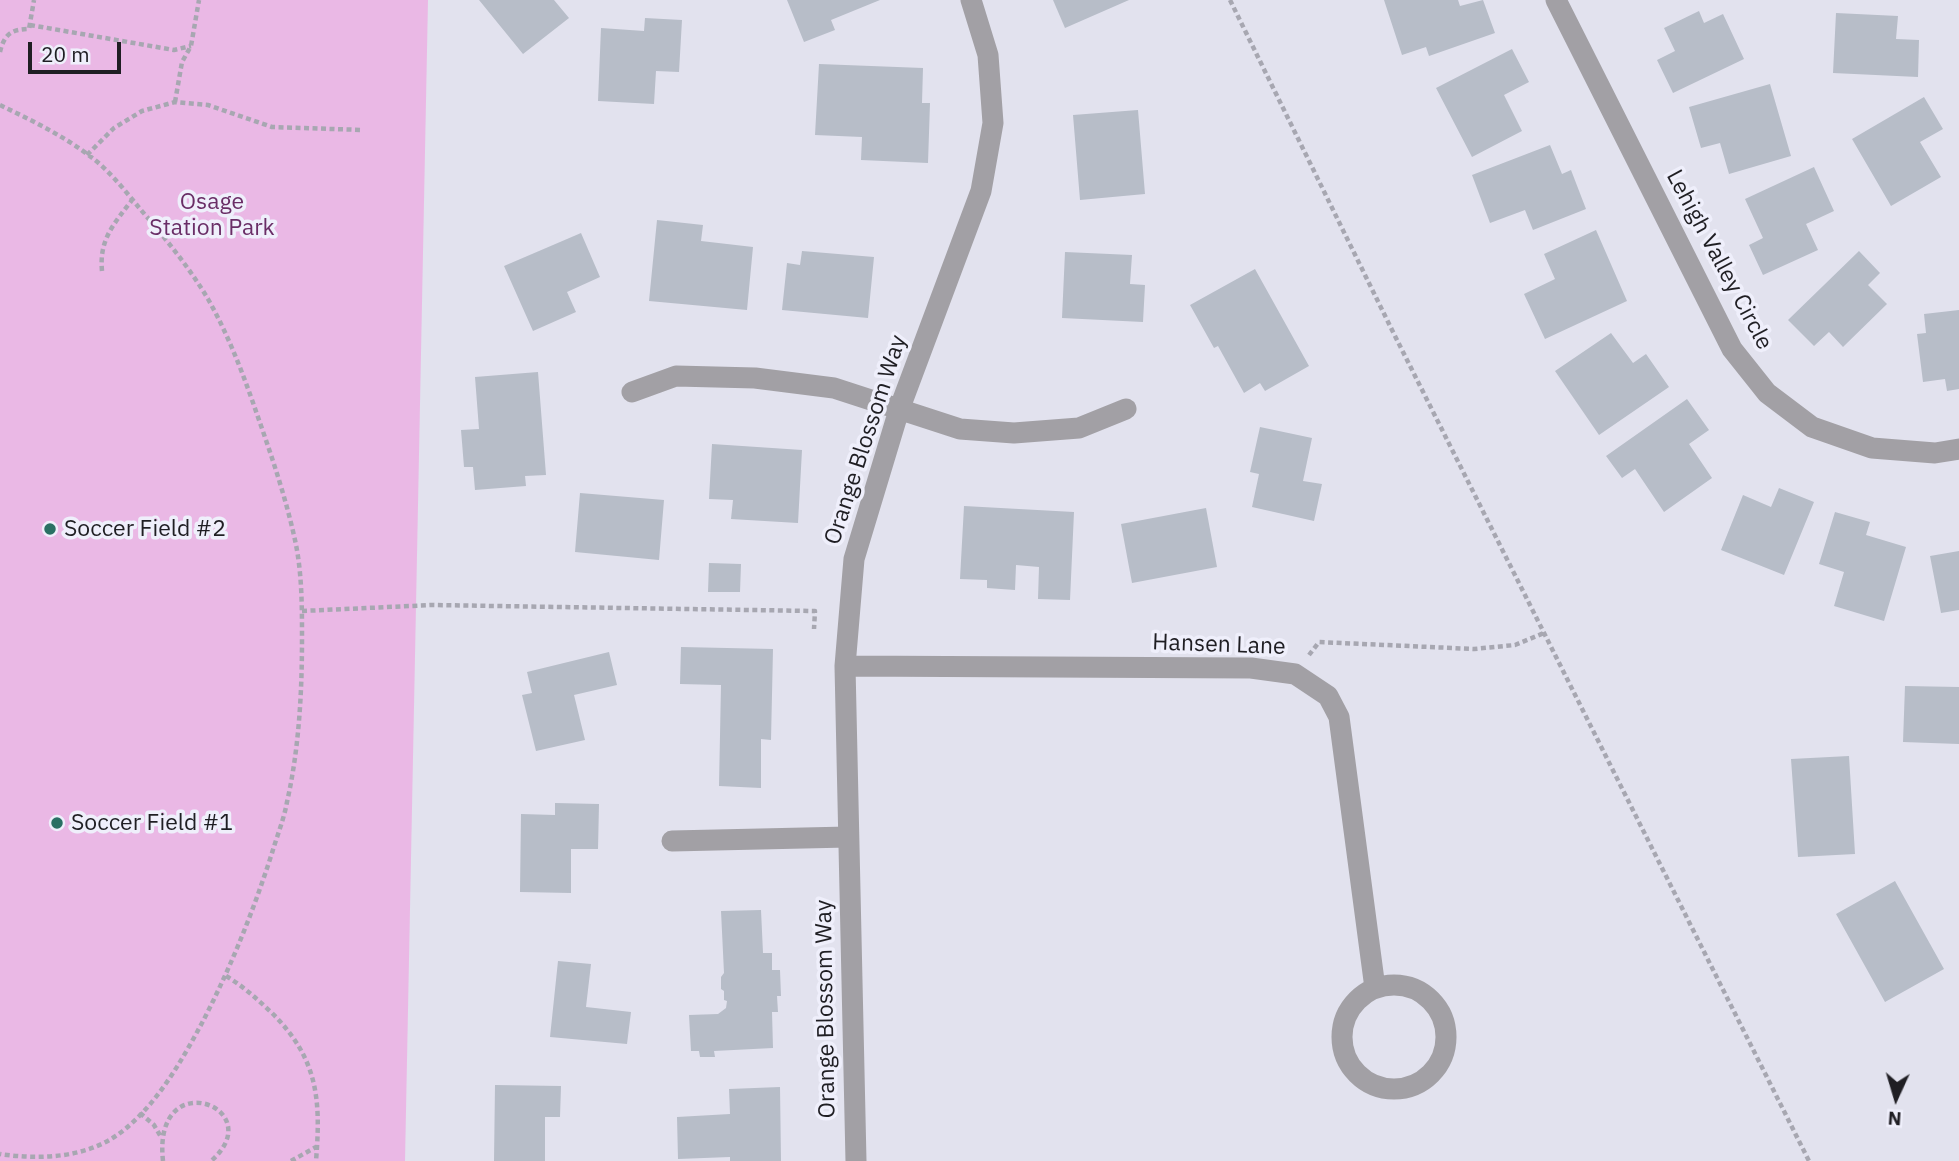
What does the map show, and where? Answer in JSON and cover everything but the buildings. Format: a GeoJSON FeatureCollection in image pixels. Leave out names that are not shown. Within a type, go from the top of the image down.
{"type":"FeatureCollection","features":[{"type":"Feature","properties":{"kind":"street","name":"Orange Blossom Way"},"geometry":{"type":"LineString","coordinates":[[856,1161],[845,666],[854,559],[899,410],[981,191],[993,123],[988,55],[971,0]]}},
{"type":"Feature","properties":{"kind":"street","name":"Lehigh Valley Circle"},"geometry":{"type":"LineString","coordinates":[[1556,0],[1732,349],[1767,393],[1812,427],[1872,448],[1935,453],[1959,449]]}},
{"type":"Feature","properties":{"kind":"street"},"geometry":{"type":"LineString","coordinates":[[632,392],[676,376],[755,378],[834,388],[960,429],[1014,433],[1079,428],[1126,409]]}},
{"type":"Feature","properties":{"kind":"street","name":"Hansen Lane"},"geometry":{"type":"LineString","coordinates":[[845,666],[1251,668],[1295,674],[1328,696],[1339,717],[1376,988]]}},
{"type":"Feature","properties":{"kind":"street"},"geometry":{"type":"LineString","coordinates":[[672,841],[848,836]]}},
{"type":"Feature","properties":{"kind":"street"},"geometry":{"type":"LineString","coordinates":[[1392,984],[1409,986],[1425,994],[1437,1005],[1445,1021],[1447,1038],[1444,1055],[1435,1069],[1422,1081],[1406,1088],[1388,1089],[1372,1084],[1357,1074],[1344,1052],[1342,1026],[1349,1010],[1360,996],[1376,988],[1392,984]]}},
{"type":"Feature","properties":{"kind":"path"},"geometry":{"type":"LineString","coordinates":[[0,52],[6,35],[16,29],[29,29],[34,0]]}},
{"type":"Feature","properties":{"kind":"path"},"geometry":{"type":"LineString","coordinates":[[175,102],[182,62],[191,46],[199,0]]}},
{"type":"Feature","properties":{"kind":"path"},"geometry":{"type":"LineString","coordinates":[[1230,0],[1809,1161]]}},
{"type":"Feature","properties":{"kind":"path"},"geometry":{"type":"LineString","coordinates":[[30,25],[174,50],[191,46]]}},
{"type":"Feature","properties":{"kind":"path"},"geometry":{"type":"LineString","coordinates":[[87,155],[114,128],[142,111],[175,102],[208,105],[272,127],[363,130]]}},
{"type":"Feature","properties":{"kind":"path"},"geometry":{"type":"LineString","coordinates":[[0,105],[87,155],[132,200],[173,248],[207,298],[238,359],[276,469],[296,542],[302,611],[299,727],[287,803],[256,904],[226,976],[187,1049],[166,1084],[140,1113],[120,1133],[94,1148],[66,1155],[17,1159],[0,1154]]}},
{"type":"Feature","properties":{"kind":"path"},"geometry":{"type":"LineString","coordinates":[[102,271],[101,258],[105,240],[132,200]]}},
{"type":"Feature","properties":{"kind":"path"},"geometry":{"type":"LineString","coordinates":[[302,611],[432,605],[815,611],[814,629]]}},
{"type":"Feature","properties":{"kind":"path"},"geometry":{"type":"LineString","coordinates":[[1295,674],[1319,642],[1474,649],[1515,645],[1544,634]]}},
{"type":"Feature","properties":{"kind":"path"},"geometry":{"type":"LineString","coordinates":[[226,976],[258,1000],[285,1026],[302,1050],[313,1079],[318,1109],[316,1161]]}},
{"type":"Feature","properties":{"kind":"path"},"geometry":{"type":"LineString","coordinates":[[162,1141],[171,1119],[184,1105],[194,1102],[211,1105],[223,1116],[227,1131],[224,1146],[211,1161]]}},
{"type":"Feature","properties":{"kind":"path"},"geometry":{"type":"LineString","coordinates":[[140,1113],[159,1132],[163,1160]]}},
{"type":"Feature","properties":{"kind":"path"},"geometry":{"type":"LineString","coordinates":[[291,1161],[317,1146]]}},
{"type":"Feature","properties":{"kind":"green space","name":"Osage Station Park"},"geometry":{"type":"Polygon","coordinates":[[[0,0],[428,0],[405,1161],[0,1161],[0,0]]]}},
{"type":"Feature","properties":{"kind":"place","name":"Soccer Field #2"},"geometry":{"type":"Point","coordinates":[50,529]}},
{"type":"Feature","properties":{"kind":"place","name":"Soccer Field #1"},"geometry":{"type":"Point","coordinates":[57,823]}}]}
